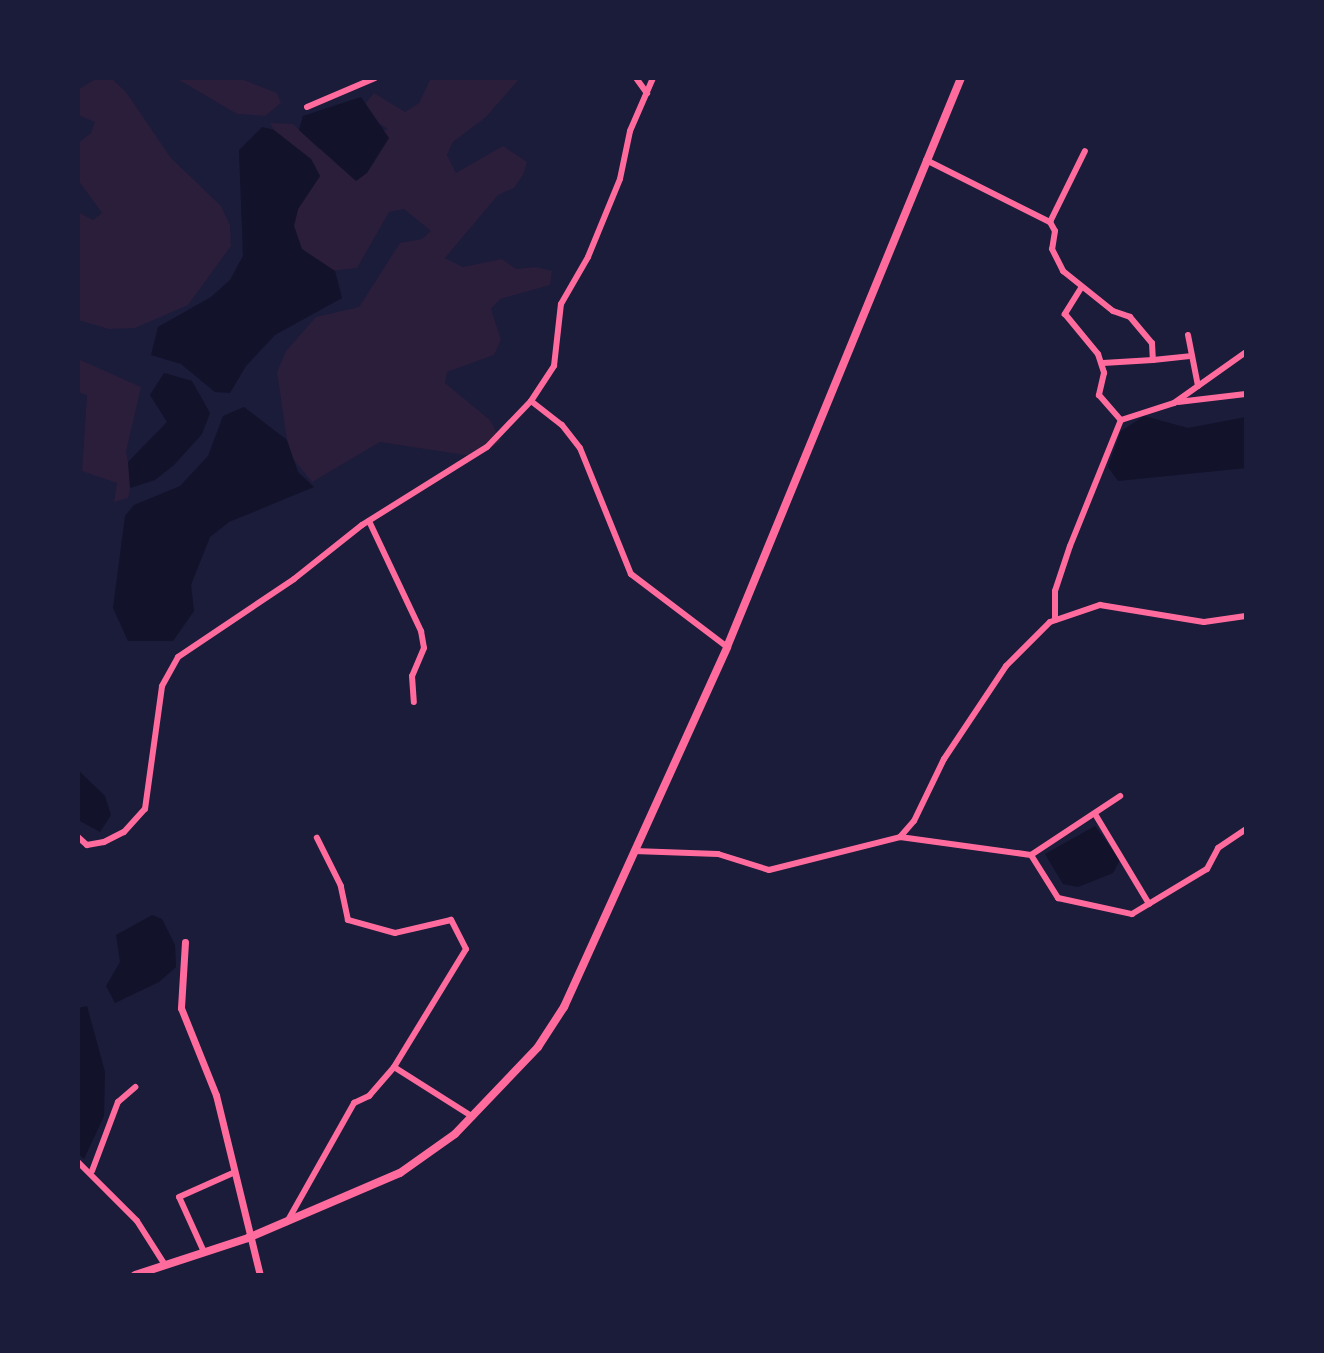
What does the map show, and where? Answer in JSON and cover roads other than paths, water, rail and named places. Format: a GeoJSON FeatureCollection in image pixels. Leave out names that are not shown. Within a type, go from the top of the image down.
{"type":"FeatureCollection","features":[{"type":"Feature","properties":{"kind":"main road"},"geometry":{"type":"LineString","coordinates":[[135,1275],[248,1238],[400,1173],[473,1117],[521,1067],[558,1016],[727,647],[961,78]]}},
{"type":"Feature","properties":{"kind":"street"},"geometry":{"type":"LineString","coordinates":[[307,107],[375,78]]}},
{"type":"Feature","properties":{"kind":"street"},"geometry":{"type":"LineString","coordinates":[[636,78],[647,93]]}},
{"type":"Feature","properties":{"kind":"street"},"geometry":{"type":"LineString","coordinates":[[78,837],[87,845],[104,842],[124,832],[145,809],[162,686],[178,657],[369,521],[487,447],[531,401],[554,366],[561,304],[588,257],[620,179],[630,131],[653,78]]}},
{"type":"Feature","properties":{"kind":"street"},"geometry":{"type":"LineString","coordinates":[[1050,222],[1085,151]]}},
{"type":"Feature","properties":{"kind":"street"},"geometry":{"type":"LineString","coordinates":[[926,160],[1050,222],[1055,231],[1056,260],[1081,288],[1099,296],[1113,311],[1130,317],[1152,343],[1153,360]]}},
{"type":"Feature","properties":{"kind":"street"},"geometry":{"type":"LineString","coordinates":[[1081,288],[1065,314],[1103,363],[1099,395],[1121,420]]}},
{"type":"Feature","properties":{"kind":"street"},"geometry":{"type":"LineString","coordinates":[[1188,335],[1198,386]]}},
{"type":"Feature","properties":{"kind":"street"},"geometry":{"type":"LineString","coordinates":[[1174,403],[1246,352]]}},
{"type":"Feature","properties":{"kind":"street"},"geometry":{"type":"LineString","coordinates":[[1103,363],[1190,356]]}},
{"type":"Feature","properties":{"kind":"street"},"geometry":{"type":"LineString","coordinates":[[1121,420],[1174,403],[1246,394]]}},
{"type":"Feature","properties":{"kind":"street"},"geometry":{"type":"LineString","coordinates":[[531,401],[562,425],[580,448],[631,574],[727,647]]}},
{"type":"Feature","properties":{"kind":"street"},"geometry":{"type":"LineString","coordinates":[[1055,620],[1055,591],[1121,420]]}},
{"type":"Feature","properties":{"kind":"street"},"geometry":{"type":"LineString","coordinates":[[369,521],[421,631],[424,648],[410,694],[414,702]]}},
{"type":"Feature","properties":{"kind":"street"},"geometry":{"type":"LineString","coordinates":[[900,837],[914,821],[944,759],[1006,666],[1055,620],[1100,605],[1204,622],[1246,616]]}},
{"type":"Feature","properties":{"kind":"street"},"geometry":{"type":"LineString","coordinates":[[634,851],[718,854],[769,870],[900,837],[1031,855],[1120,796]]}},
{"type":"Feature","properties":{"kind":"street"},"geometry":{"type":"LineString","coordinates":[[1095,814],[1149,904]]}},
{"type":"Feature","properties":{"kind":"street"},"geometry":{"type":"LineString","coordinates":[[1031,855],[1058,898],[1132,914],[1207,869],[1218,848],[1246,829]]}},
{"type":"Feature","properties":{"kind":"street"},"geometry":{"type":"LineString","coordinates":[[286,1223],[354,1103],[369,1096],[394,1067],[463,959],[466,949],[462,932],[442,919],[413,932],[395,933],[348,920],[341,886],[317,838]]}},
{"type":"Feature","properties":{"kind":"street"},"geometry":{"type":"LineString","coordinates":[[185,942],[181,1008],[216,1095],[248,1238],[260,1275]]}},
{"type":"Feature","properties":{"kind":"street"},"geometry":{"type":"LineString","coordinates":[[394,1067],[473,1117]]}},
{"type":"Feature","properties":{"kind":"street"},"geometry":{"type":"LineString","coordinates":[[92,1171],[118,1102],[135,1087]]}},
{"type":"Feature","properties":{"kind":"street"},"geometry":{"type":"LineString","coordinates":[[78,1162],[92,1171],[137,1221],[165,1265]]}},
{"type":"Feature","properties":{"kind":"street"},"geometry":{"type":"LineString","coordinates":[[204,1252],[179,1197],[233,1173]]}}]}
